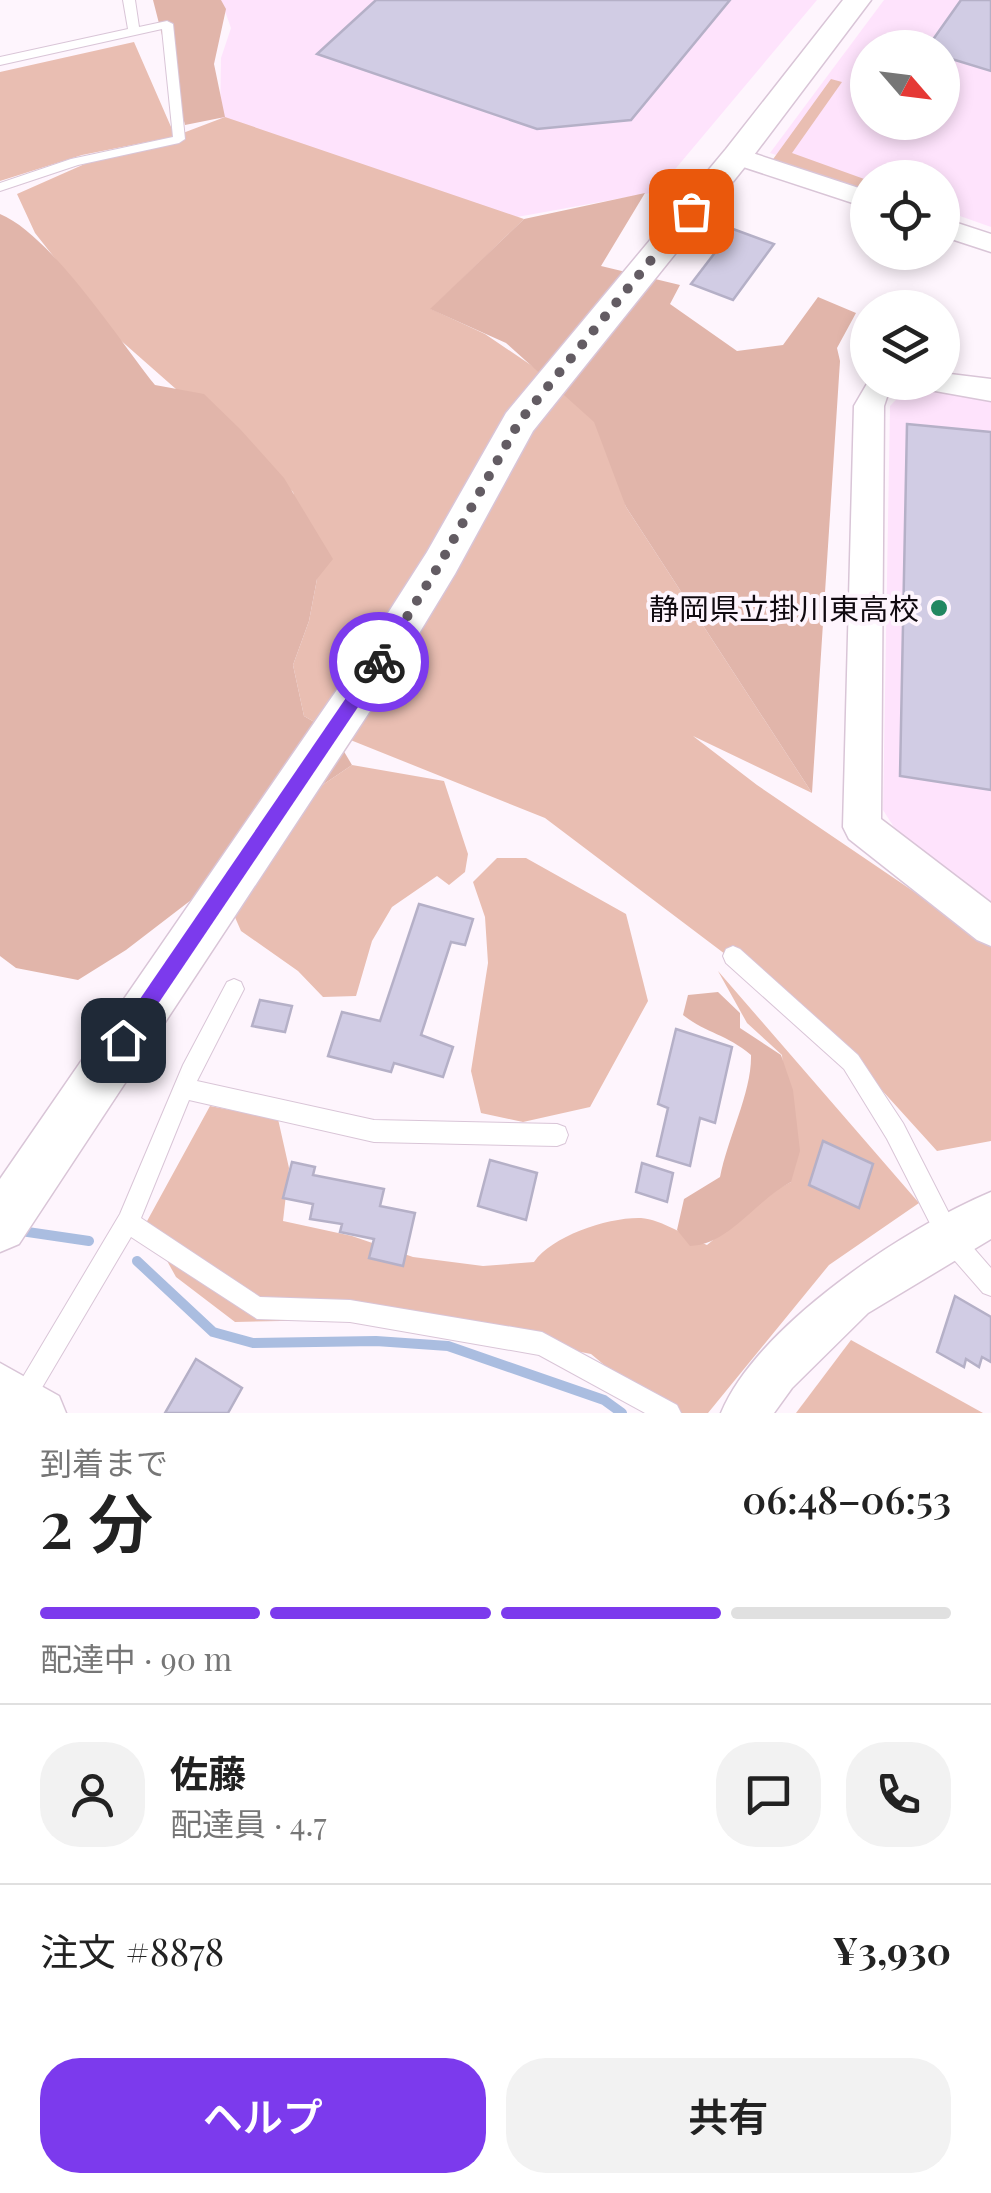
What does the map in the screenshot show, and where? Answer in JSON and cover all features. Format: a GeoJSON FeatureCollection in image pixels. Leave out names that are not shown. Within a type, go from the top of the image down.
{"type":"FeatureCollection","features":[{"type":"Feature","properties":{"kind":"street"},"geometry":{"type":"LineString","coordinates":[[0,1225],[380,661],[519,422],[737,156],[856,0]]}},
{"type":"Feature","properties":{"kind":"street"},"geometry":{"type":"LineString","coordinates":[[737,156],[850,194]]}},
{"type":"Feature","properties":{"kind":"street"},"geometry":{"type":"LineString","coordinates":[[960,232],[991,243]]}},
{"type":"Feature","properties":{"kind":"street"},"geometry":{"type":"LineString","coordinates":[[960,386],[991,390]]}},
{"type":"Feature","properties":{"kind":"street"},"geometry":{"type":"LineString","coordinates":[[871,400],[862,827],[991,928]]}},
{"type":"Feature","properties":{"kind":"street"},"geometry":{"type":"LineString","coordinates":[[745,1413],[776,1371],[852,1297],[991,1214]]}},
{"type":"Feature","properties":{"kind":"lane"},"geometry":{"type":"LineString","coordinates":[[129,0],[134,32]]}},
{"type":"Feature","properties":{"kind":"lane"},"geometry":{"type":"LineString","coordinates":[[0,62],[167,24],[179,139],[75,162],[0,187]]}},
{"type":"Feature","properties":{"kind":"lane"},"geometry":{"type":"LineString","coordinates":[[733,956],[851,1062],[896,1130],[925,1197],[949,1237],[991,1285]]}},
{"type":"Feature","properties":{"kind":"lane"},"geometry":{"type":"LineString","coordinates":[[21,1400],[128,1222],[183,1088],[234,989]]}},
{"type":"Feature","properties":{"kind":"lane"},"geometry":{"type":"LineString","coordinates":[[183,1088],[374,1131],[556,1135]]}},
{"type":"Feature","properties":{"kind":"lane"},"geometry":{"type":"LineString","coordinates":[[128,1222],[257,1308],[350,1311],[542,1344],[670,1413]]}},
{"type":"Feature","properties":{"kind":"shaded area"},"geometry":{"type":"Polygon","coordinates":[[[153,0],[221,0],[226,9],[214,64],[225,117],[185,125],[153,0]]]}},
{"type":"Feature","properties":{"kind":"shaded area"},"geometry":{"type":"Polygon","coordinates":[[[221,0],[817,0],[656,192],[517,217],[220,123],[221,58],[231,28],[221,0]]]}},
{"type":"Feature","properties":{"kind":"shaded area"},"geometry":{"type":"Polygon","coordinates":[[[884,0],[991,0],[991,227],[960,216],[960,160],[850,160],[850,179],[770,153],[850,46],[850,140],[960,140],[960,30],[862,30],[884,0]]]}},
{"type":"Feature","properties":{"kind":"shaded area"},"geometry":{"type":"Polygon","coordinates":[[[134,42],[175,136],[225,117],[524,219],[431,309],[485,334],[603,414],[626,507],[812,793],[693,736],[757,785],[991,944],[991,1141],[937,1151],[831,1034],[545,818],[333,733],[304,716],[293,665],[309,621],[317,579],[293,492],[118,338],[35,233],[17,194],[96,159],[167,138],[82,155],[0,181],[0,72],[134,42]]]}},
{"type":"Feature","properties":{"kind":"shaded area"},"geometry":{"type":"Polygon","coordinates":[[[831,79],[842,82],[792,153],[850,174],[850,190],[771,162],[831,79]]]}},
{"type":"Feature","properties":{"kind":"shaded area"},"geometry":{"type":"Polygon","coordinates":[[[645,193],[601,266],[680,285],[670,304],[737,351],[783,345],[818,297],[850,310],[850,324],[837,348],[840,361],[812,793],[626,507],[594,422],[506,343],[430,309],[524,219],[645,193]]]}},
{"type":"Feature","properties":{"kind":"shaded area"},"geometry":{"type":"Polygon","coordinates":[[[0,214],[41,243],[62,265],[155,385],[204,394],[240,429],[284,478],[333,559],[317,579],[309,621],[293,665],[304,716],[333,733],[352,765],[321,786],[281,831],[126,950],[78,980],[16,968],[0,956],[0,214]]]}},
{"type":"Feature","properties":{"kind":"shaded area","name":"静岡県立掛川東高校"},"geometry":{"type":"Polygon","coordinates":[[[960,387],[991,390],[991,918],[929,882],[883,810],[890,406],[896,400],[960,400],[960,387]]]}},
{"type":"Feature","properties":{"kind":"shaded area"},"geometry":{"type":"Polygon","coordinates":[[[352,765],[444,781],[468,854],[465,872],[449,885],[437,876],[392,907],[372,941],[356,996],[323,997],[298,971],[241,931],[227,899],[321,786],[352,765]]]}},
{"type":"Feature","properties":{"kind":"shaded area"},"geometry":{"type":"Polygon","coordinates":[[[497,858],[526,858],[626,914],[648,1001],[590,1107],[523,1122],[481,1113],[471,1071],[488,963],[485,917],[473,882],[497,858]]]}},
{"type":"Feature","properties":{"kind":"shaded area"},"geometry":{"type":"Polygon","coordinates":[[[718,971],[919,1203],[829,1265],[708,1413],[662,1413],[591,1354],[460,1328],[334,1320],[235,1322],[176,1277],[146,1223],[210,1106],[278,1119],[289,1168],[283,1221],[352,1236],[413,1257],[483,1266],[534,1262],[567,1236],[628,1219],[657,1222],[707,1245],[771,1192],[791,1182],[782,1055],[747,1023],[718,971]]]}},
{"type":"Feature","properties":{"kind":"shaded area"},"geometry":{"type":"Polygon","coordinates":[[[718,992],[740,1013],[740,1028],[781,1055],[793,1090],[800,1151],[791,1182],[730,1230],[704,1244],[690,1246],[677,1230],[684,1199],[720,1177],[750,1069],[751,1055],[683,1015],[688,995],[718,992]]]}},
{"type":"Feature","properties":{"kind":"shaded area"},"geometry":{"type":"Polygon","coordinates":[[[851,1340],[983,1413],[796,1413],[851,1340]]]}},
{"type":"Feature","properties":{"kind":"building"},"geometry":{"type":"Polygon","coordinates":[[[376,0],[730,0],[631,120],[537,129],[317,54],[376,0]]]}},
{"type":"Feature","properties":{"kind":"building"},"geometry":{"type":"Polygon","coordinates":[[[961,0],[991,0],[991,71],[960,62],[960,30],[940,30],[961,0]]]}},
{"type":"Feature","properties":{"kind":"building"},"geometry":{"type":"Polygon","coordinates":[[[733,229],[774,244],[733,300],[691,284],[733,229]]]}},
{"type":"Feature","properties":{"kind":"building","name":"静岡県立掛川東高校"},"geometry":{"type":"Polygon","coordinates":[[[907,424],[991,432],[991,790],[900,776],[907,424]]]}},
{"type":"Feature","properties":{"kind":"building"},"geometry":{"type":"Polygon","coordinates":[[[419,904],[473,919],[465,945],[451,942],[421,1035],[453,1047],[443,1077],[394,1063],[391,1072],[328,1056],[342,1012],[380,1021],[419,904]]]}},
{"type":"Feature","properties":{"kind":"building"},"geometry":{"type":"Polygon","coordinates":[[[260,1000],[292,1006],[285,1032],[252,1026],[260,1000]]]}},
{"type":"Feature","properties":{"kind":"building"},"geometry":{"type":"Polygon","coordinates":[[[676,1029],[732,1047],[715,1123],[700,1118],[690,1166],[657,1156],[668,1108],[658,1104],[676,1029]]]}},
{"type":"Feature","properties":{"kind":"building"},"geometry":{"type":"Polygon","coordinates":[[[823,1141],[873,1164],[859,1208],[809,1185],[823,1141]]]}},
{"type":"Feature","properties":{"kind":"building"},"geometry":{"type":"Polygon","coordinates":[[[490,1160],[537,1173],[526,1220],[478,1206],[490,1160]]]}},
{"type":"Feature","properties":{"kind":"building"},"geometry":{"type":"Polygon","coordinates":[[[292,1162],[315,1167],[313,1175],[384,1189],[380,1206],[415,1213],[403,1266],[369,1258],[374,1239],[340,1232],[342,1224],[310,1219],[313,1204],[283,1198],[292,1162]]]}},
{"type":"Feature","properties":{"kind":"building"},"geometry":{"type":"Polygon","coordinates":[[[642,1163],[673,1173],[667,1202],[636,1192],[642,1163]]]}},
{"type":"Feature","properties":{"kind":"building"},"geometry":{"type":"Polygon","coordinates":[[[955,1296],[991,1317],[991,1362],[982,1357],[979,1367],[966,1359],[964,1367],[937,1352],[955,1296]]]}},
{"type":"Feature","properties":{"kind":"building"},"geometry":{"type":"Polygon","coordinates":[[[196,1359],[242,1388],[228,1413],[165,1413],[196,1359]]]}},
{"type":"Feature","properties":{"kind":"waterway"},"geometry":{"type":"LineString","coordinates":[[0,1228],[89,1241]]}},
{"type":"Feature","properties":{"kind":"waterway"},"geometry":{"type":"LineString","coordinates":[[137,1261],[213,1332],[253,1343],[376,1341],[448,1346],[604,1400],[622,1413]]}},
{"type":"Feature","properties":{"kind":"way so far"},"geometry":{"type":"LineString","coordinates":[[379,662],[441,562],[519,422],[691,211]]}},
{"type":"Feature","properties":{"kind":"place","name":"静岡県立掛川東高校"},"geometry":{"type":"Point","coordinates":[939,608]}},
{"type":"Feature","properties":{"kind":"route"},"geometry":{"type":"LineString","coordinates":[[123,1040],[379,662]]}}]}
